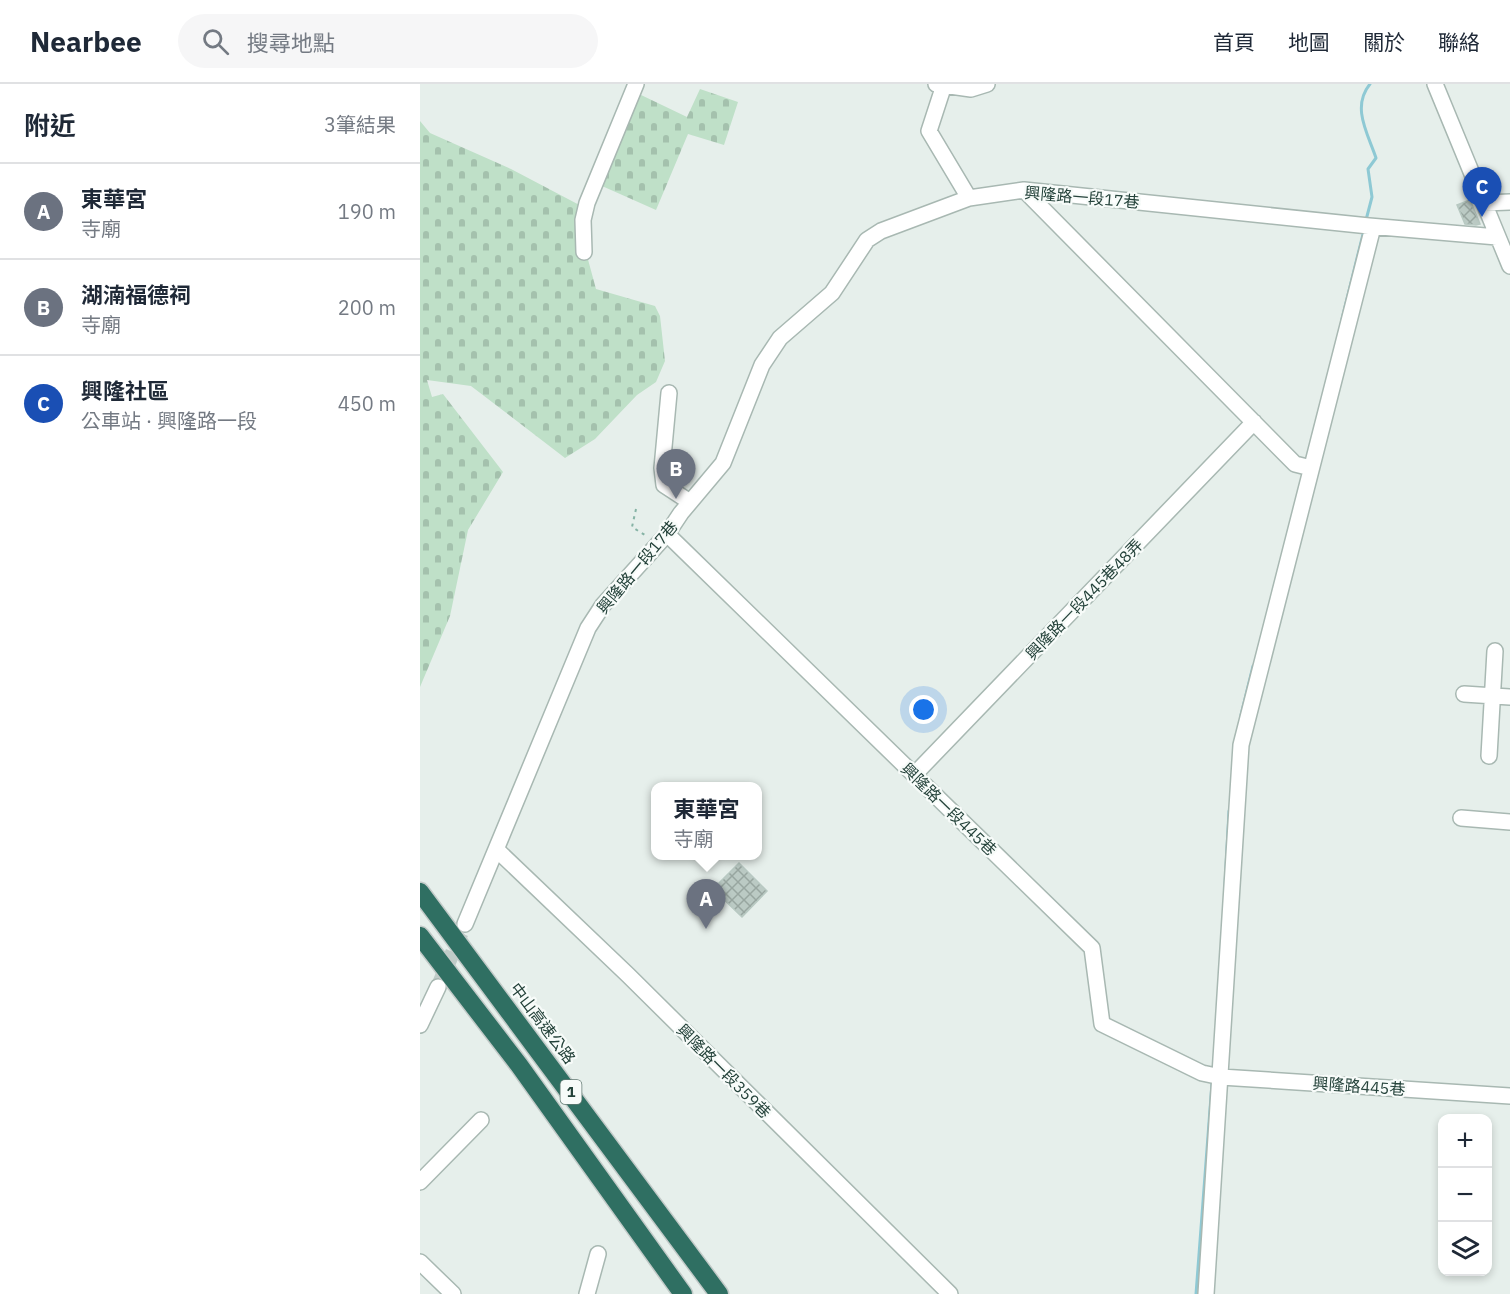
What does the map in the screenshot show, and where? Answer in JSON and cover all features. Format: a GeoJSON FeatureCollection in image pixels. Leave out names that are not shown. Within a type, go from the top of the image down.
{"type":"FeatureCollection","features":[{"type":"Feature","properties":{"kind":"highway","name":"中山高速公路"},"geometry":{"type":"LineString","coordinates":[[420,892],[719,1294]]}},
{"type":"Feature","properties":{"kind":"highway","name":"1"},"geometry":{"type":"LineString","coordinates":[[420,936],[519,1065],[683,1294]]}},
{"type":"Feature","properties":{"kind":"street"},"geometry":{"type":"LineString","coordinates":[[584,252],[583,220],[587,203],[636,84]]}},
{"type":"Feature","properties":{"kind":"street"},"geometry":{"type":"LineString","coordinates":[[969,198],[929,131],[940,85],[971,89],[987,84]]}},
{"type":"Feature","properties":{"kind":"street"},"geometry":{"type":"LineString","coordinates":[[1435,84],[1510,266]]}},
{"type":"Feature","properties":{"kind":"street"},"geometry":{"type":"LineString","coordinates":[[1023,190],[1295,464],[1307,467]]}},
{"type":"Feature","properties":{"kind":"street","name":"興隆路一段17巷"},"geometry":{"type":"LineString","coordinates":[[465,924],[588,628],[603,604],[663,539],[723,463],[762,365],[780,338],[832,293],[867,240],[881,231],[969,198],[1023,190],[1497,237]]}},
{"type":"Feature","properties":{"kind":"street"},"geometry":{"type":"LineString","coordinates":[[1485,203],[1510,202]]}},
{"type":"Feature","properties":{"kind":"street"},"geometry":{"type":"LineString","coordinates":[[1206,1294],[1215,1076],[1241,745],[1307,467],[1368,226]]}},
{"type":"Feature","properties":{"kind":"street"},"geometry":{"type":"LineString","coordinates":[[669,393],[662,468],[664,485],[690,502]]}},
{"type":"Feature","properties":{"kind":"street","name":"興隆路一段445巷48弄"},"geometry":{"type":"LineString","coordinates":[[914,775],[1254,422]]}},
{"type":"Feature","properties":{"kind":"street","name":"興隆路一段445巷"},"geometry":{"type":"LineString","coordinates":[[663,539],[914,775],[1092,948],[1102,1024],[1215,1076]]}},
{"type":"Feature","properties":{"kind":"street"},"geometry":{"type":"LineString","coordinates":[[1489,756],[1495,651]]}},
{"type":"Feature","properties":{"kind":"street"},"geometry":{"type":"LineString","coordinates":[[1464,694],[1510,698]]}},
{"type":"Feature","properties":{"kind":"street"},"geometry":{"type":"LineString","coordinates":[[1461,818],[1510,822]]}},
{"type":"Feature","properties":{"kind":"street","name":"興隆路一段359巷"},"geometry":{"type":"LineString","coordinates":[[497,850],[628,975],[950,1294]]}},
{"type":"Feature","properties":{"kind":"street"},"geometry":{"type":"LineString","coordinates":[[420,1025],[438,987]]}},
{"type":"Feature","properties":{"kind":"street","name":"興隆路445巷"},"geometry":{"type":"LineString","coordinates":[[1215,1076],[1510,1096]]}},
{"type":"Feature","properties":{"kind":"street"},"geometry":{"type":"LineString","coordinates":[[420,1182],[481,1120]]}},
{"type":"Feature","properties":{"kind":"street"},"geometry":{"type":"LineString","coordinates":[[587,1294],[598,1254]]}},
{"type":"Feature","properties":{"kind":"street"},"geometry":{"type":"LineString","coordinates":[[420,1262],[453,1294]]}},
{"type":"Feature","properties":{"kind":"path"},"geometry":{"type":"LineString","coordinates":[[636,509],[632,527],[663,539]]}},
{"type":"Feature","properties":{"kind":"green space"},"geometry":{"type":"Polygon","coordinates":[[[700,89],[738,102],[724,145],[688,134],[656,210],[602,186],[639,94],[687,117],[700,89]]]}},
{"type":"Feature","properties":{"kind":"green space"},"geometry":{"type":"Polygon","coordinates":[[[420,121],[430,133],[511,169],[587,209],[580,230],[596,289],[655,306],[660,316],[665,361],[656,382],[637,395],[595,439],[565,458],[471,386],[427,380],[432,397],[443,394],[503,472],[468,530],[450,616],[420,687],[420,121]]]}},
{"type":"Feature","properties":{"kind":"building"},"geometry":{"type":"Polygon","coordinates":[[[1470,200],[1480,224],[1465,224],[1457,205],[1470,200]]]}},
{"type":"Feature","properties":{"kind":"building"},"geometry":{"type":"Polygon","coordinates":[[[739,863],[767,891],[742,917],[713,889],[739,863]]]}},
{"type":"Feature","properties":{"kind":"waterway"},"geometry":{"type":"LineString","coordinates":[[1366,220],[1372,197],[1368,169],[1376,158],[1361,111],[1364,93],[1370,84]]}},
{"type":"Feature","properties":{"kind":"waterway"},"geometry":{"type":"LineString","coordinates":[[1342,319],[1364,230]]}},
{"type":"Feature","properties":{"kind":"waterway"},"geometry":{"type":"LineString","coordinates":[[1241,715],[1253,666]]}},
{"type":"Feature","properties":{"kind":"waterway"},"geometry":{"type":"LineString","coordinates":[[1225,885],[1229,811]]}},
{"type":"Feature","properties":{"kind":"waterway"},"geometry":{"type":"LineString","coordinates":[[1196,1294],[1212,1083]]}},
{"type":"Feature","properties":{"kind":"tunnel"},"geometry":{"type":"LineString","coordinates":[[438,987],[461,933]]}},
{"type":"Feature","properties":{"kind":"place","name":"興隆社區"},"geometry":{"type":"Point","coordinates":[1482,217]}},
{"type":"Feature","properties":{"kind":"place","name":"湖湳福德祠"},"geometry":{"type":"Point","coordinates":[676,499]}},
{"type":"Feature","properties":{"kind":"place","name":"東華宮"},"geometry":{"type":"Point","coordinates":[706,929]}}]}
